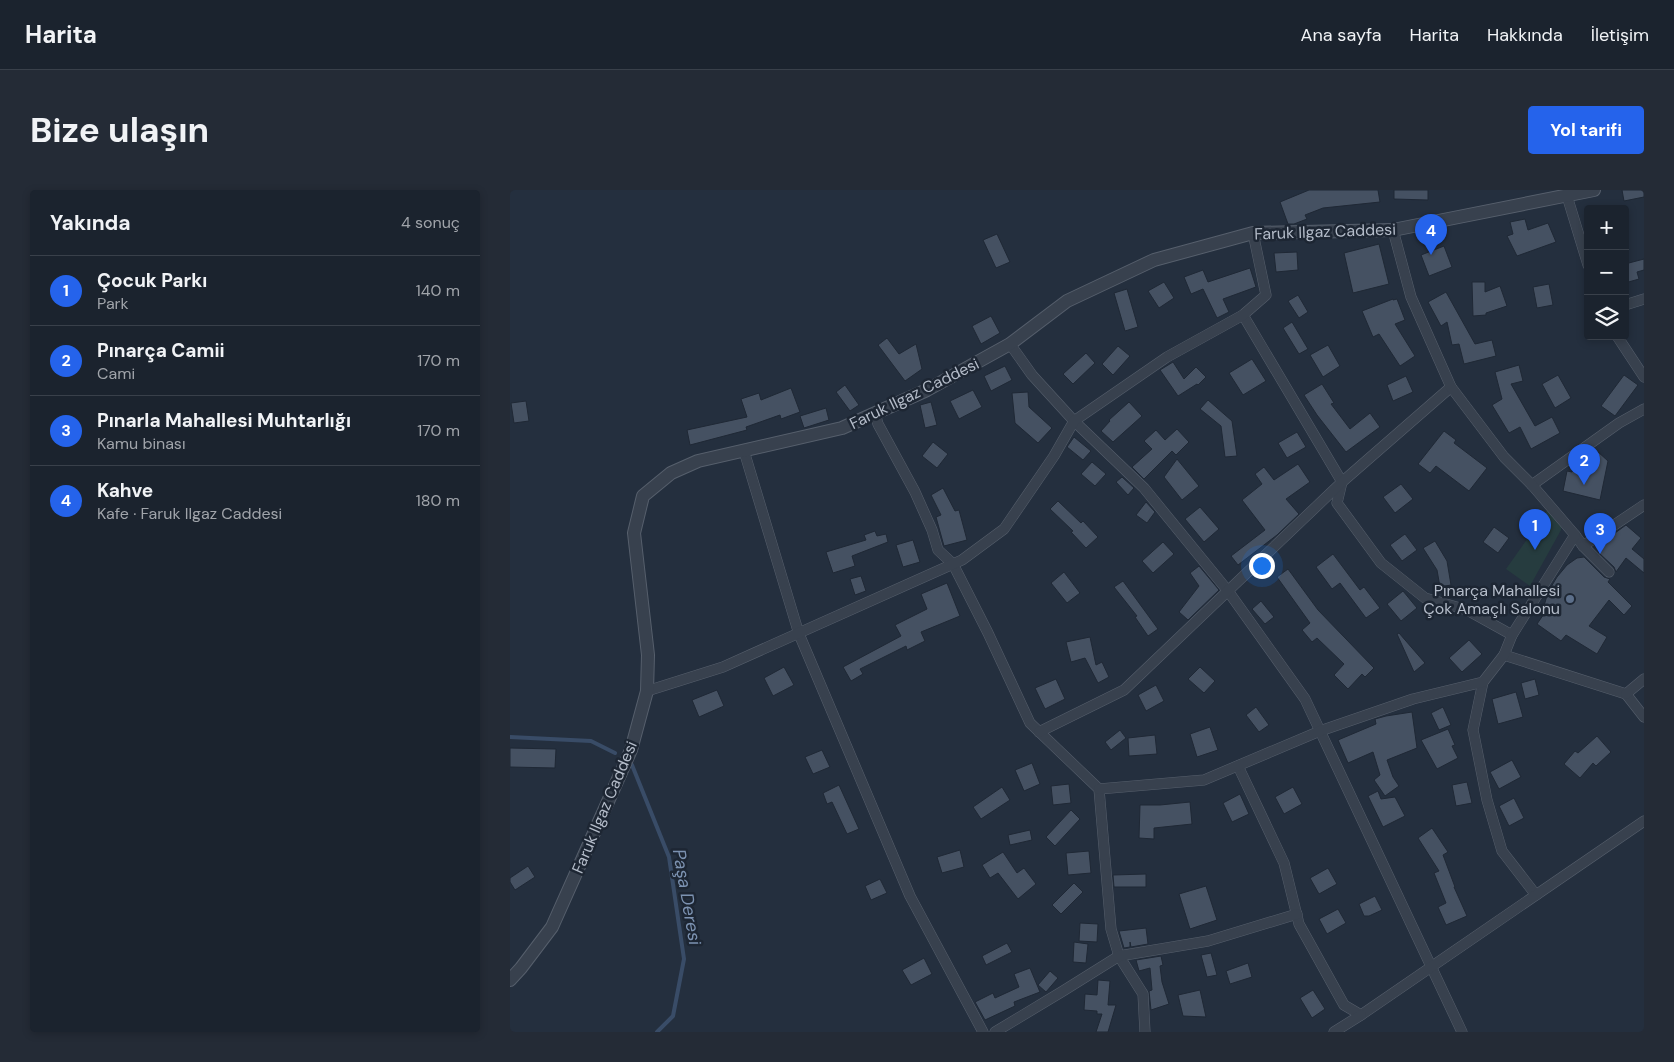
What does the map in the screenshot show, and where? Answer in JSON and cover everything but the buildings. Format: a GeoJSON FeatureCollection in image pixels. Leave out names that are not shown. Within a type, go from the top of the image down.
{"type":"FeatureCollection","features":[{"type":"Feature","properties":{"kind":"street","name":"Faruk Ilgaz Caddesi"},"geometry":{"type":"LineString","coordinates":[[510,980],[552,927],[631,750],[647,691],[648,655],[634,533],[644,496],[671,473],[698,461],[842,428],[927,390],[1010,344],[1067,301],[1154,260],[1253,233],[1394,230],[1594,190]]}},
{"type":"Feature","properties":{"kind":"street"},"geometry":{"type":"LineString","coordinates":[[1567,196],[1584,252]]}},
{"type":"Feature","properties":{"kind":"street"},"geometry":{"type":"LineString","coordinates":[[1394,230],[1411,297],[1452,387],[1504,457],[1532,485],[1583,546],[1610,572]]}},
{"type":"Feature","properties":{"kind":"street"},"geometry":{"type":"LineString","coordinates":[[647,691],[724,667],[962,560],[1004,529],[1054,456],[1074,421],[1167,356],[1243,315],[1266,295],[1253,233]]}},
{"type":"Feature","properties":{"kind":"street"},"geometry":{"type":"LineString","coordinates":[[1629,305],[1644,299]]}},
{"type":"Feature","properties":{"kind":"street"},"geometry":{"type":"LineString","coordinates":[[1243,315],[1342,482],[1337,503],[1381,562],[1425,598],[1467,610],[1512,635]]}},
{"type":"Feature","properties":{"kind":"street"},"geometry":{"type":"LineString","coordinates":[[1620,340],[1644,377]]}},
{"type":"Feature","properties":{"kind":"street"},"geometry":{"type":"LineString","coordinates":[[1010,344],[1032,375],[1074,421],[1144,488],[1228,591],[1305,699],[1462,1032]]}},
{"type":"Feature","properties":{"kind":"street"},"geometry":{"type":"LineString","coordinates":[[1039,732],[1124,690],[1342,482],[1452,387]]}},
{"type":"Feature","properties":{"kind":"street"},"geometry":{"type":"LineString","coordinates":[[1532,485],[1619,423],[1644,409]]}},
{"type":"Feature","properties":{"kind":"street"},"geometry":{"type":"LineString","coordinates":[[875,413],[878,424],[915,492],[932,530],[938,550],[953,564],[1030,723],[1099,789],[1111,929],[1118,956],[1142,994],[1144,1032]]}},
{"type":"Feature","properties":{"kind":"street"},"geometry":{"type":"LineString","coordinates":[[744,451],[798,634],[910,896],[978,1026],[983,1032]]}},
{"type":"Feature","properties":{"kind":"street"},"geometry":{"type":"LineString","coordinates":[[1583,546],[1644,504]]}},
{"type":"Feature","properties":{"kind":"street"},"geometry":{"type":"LineString","coordinates":[[1536,895],[1502,851],[1487,800],[1474,730],[1483,682],[1504,655],[1512,635],[1575,535]]}},
{"type":"Feature","properties":{"kind":"street"},"geometry":{"type":"LineString","coordinates":[[1504,655],[1626,694],[1644,717]]}},
{"type":"Feature","properties":{"kind":"street"},"geometry":{"type":"LineString","coordinates":[[1626,694],[1644,679]]}},
{"type":"Feature","properties":{"kind":"street"},"geometry":{"type":"LineString","coordinates":[[1099,789],[1204,780],[1320,731],[1413,699],[1483,682]]}},
{"type":"Feature","properties":{"kind":"street"},"geometry":{"type":"LineString","coordinates":[[1238,766],[1284,864],[1299,924],[1344,1005],[1361,1015]]}},
{"type":"Feature","properties":{"kind":"street"},"geometry":{"type":"LineString","coordinates":[[1334,1032],[1644,821]]}},
{"type":"Feature","properties":{"kind":"street"},"geometry":{"type":"LineString","coordinates":[[995,1032],[1118,956],[1208,941],[1297,914]]}},
{"type":"Feature","properties":{"kind":"green space"},"geometry":{"type":"Polygon","coordinates":[[[1549,508],[1562,523],[1561,530],[1530,586],[1506,569],[1549,508]]]}},
{"type":"Feature","properties":{"kind":"waterway"},"geometry":{"type":"LineString","coordinates":[[510,737],[591,741],[615,753]]}},
{"type":"Feature","properties":{"kind":"waterway","name":"Paşa Deresi"},"geometry":{"type":"LineString","coordinates":[[632,765],[669,857],[684,959],[673,1016],[657,1032]]}},
{"type":"Feature","properties":{"kind":"place","name":"Kahve"},"geometry":{"type":"Point","coordinates":[1431,255]}},
{"type":"Feature","properties":{"kind":"place","name":"Pınarça Camii"},"geometry":{"type":"Point","coordinates":[1584,485]}},
{"type":"Feature","properties":{"kind":"place","name":"Çocuk Parkı"},"geometry":{"type":"Point","coordinates":[1535,550]}},
{"type":"Feature","properties":{"kind":"place","name":"Pınarla Mahallesi Muhtarlığı"},"geometry":{"type":"Point","coordinates":[1600,554]}},
{"type":"Feature","properties":{"kind":"place","name":"Pınarça Mahallesi Çok Amaçlı Salonu"},"geometry":{"type":"Point","coordinates":[1570,599]}}]}
